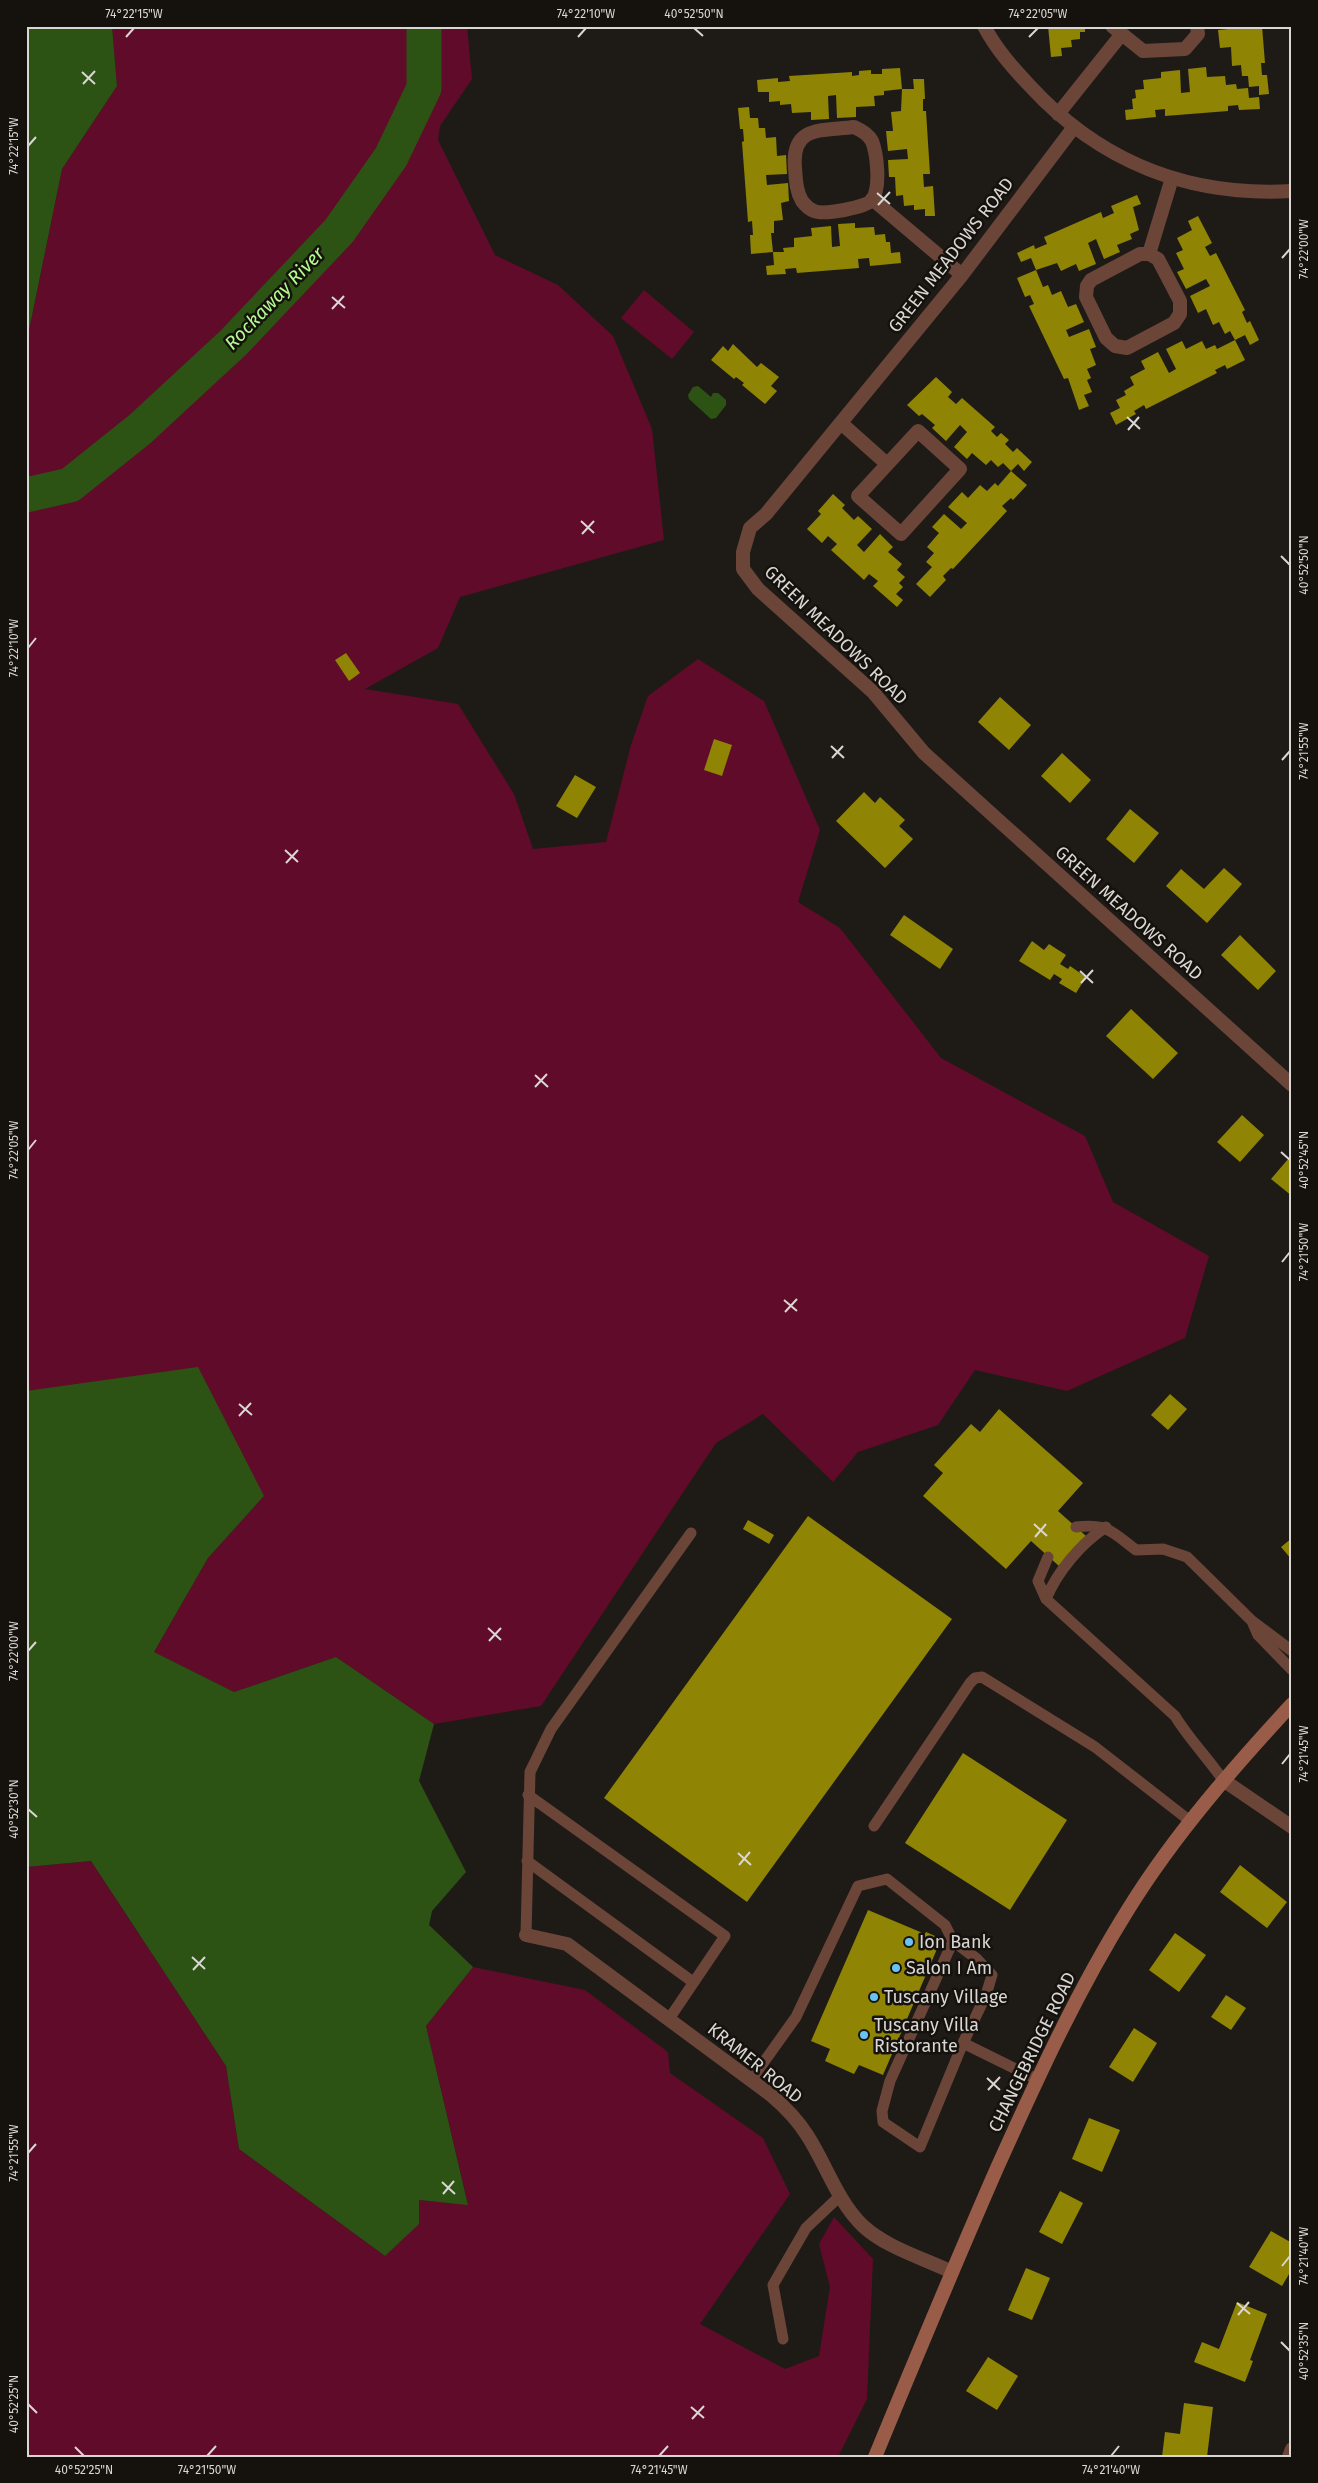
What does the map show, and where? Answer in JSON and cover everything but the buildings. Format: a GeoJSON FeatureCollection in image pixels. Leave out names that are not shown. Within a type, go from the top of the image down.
{"type":"FeatureCollection","features":[{"type":"Feature","properties":{"kind":"main road","name":"CHANGEBRIDGE ROAD"},"geometry":{"type":"LineString","coordinates":[[875,2457],[952,2272],[1036,2080],[1101,1954],[1130,1906],[1190,1821],[1223,1780],[1292,1704]]}},
{"type":"Feature","properties":{"kind":"street"},"geometry":{"type":"LineString","coordinates":[[984,26],[1006,60],[1058,114],[1106,149],[1141,167],[1172,178],[1216,189],[1256,194],[1292,191]]}},
{"type":"Feature","properties":{"kind":"street"},"geometry":{"type":"LineString","coordinates":[[1058,114],[1116,31],[1143,51],[1185,49],[1198,34],[1197,26]]}},
{"type":"Feature","properties":{"kind":"street"},"geometry":{"type":"LineString","coordinates":[[854,127],[864,132],[872,140],[879,184],[872,199],[862,207],[815,212],[804,204],[798,195],[794,151],[799,141],[807,133],[854,127]]}},
{"type":"Feature","properties":{"kind":"street","name":"GREEN MEADOWS ROAD"},"geometry":{"type":"LineString","coordinates":[[1074,127],[962,275],[766,514],[750,528],[743,552],[743,569],[758,589],[873,692],[924,753],[1292,1085]]}},
{"type":"Feature","properties":{"kind":"street"},"geometry":{"type":"LineString","coordinates":[[1149,254],[1172,178]]}},
{"type":"Feature","properties":{"kind":"street"},"geometry":{"type":"LineString","coordinates":[[872,199],[962,275]]}},
{"type":"Feature","properties":{"kind":"street"},"geometry":{"type":"LineString","coordinates":[[1140,254],[1149,254],[1158,259],[1180,301],[1180,314],[1174,323],[1127,348],[1115,346],[1106,338],[1086,297],[1087,286],[1091,280],[1140,254]]}},
{"type":"Feature","properties":{"kind":"street"},"geometry":{"type":"LineString","coordinates":[[841,423],[887,464]]}},
{"type":"Feature","properties":{"kind":"street"},"geometry":{"type":"LineString","coordinates":[[918,430],[960,469],[900,534],[858,496],[887,464],[918,430]]}},
{"type":"Feature","properties":{"kind":"street"},"geometry":{"type":"LineString","coordinates":[[1223,1780],[1292,1826]]}},
{"type":"Feature","properties":{"kind":"street","name":"KRAMER ROAD"},"geometry":{"type":"LineString","coordinates":[[526,1935],[567,1944],[751,2080],[791,2113],[807,2136],[850,2211],[864,2226],[881,2239],[952,2272]]}},
{"type":"Feature","properties":{"kind":"street"},"geometry":{"type":"LineString","coordinates":[[1289,2457],[1292,2449]]}},
{"type":"Feature","properties":{"kind":"lane"},"geometry":{"type":"LineString","coordinates":[[1046,1599],[1054,1580],[1096,1533],[1106,1526]]}},
{"type":"Feature","properties":{"kind":"lane"},"geometry":{"type":"LineString","coordinates":[[1076,1527],[1106,1526],[1136,1550],[1163,1549],[1187,1557],[1252,1621],[1265,1628],[1292,1651]]}},
{"type":"Feature","properties":{"kind":"lane"},"geometry":{"type":"LineString","coordinates":[[526,1935],[530,1772],[551,1729],[691,1533]]}},
{"type":"Feature","properties":{"kind":"lane"},"geometry":{"type":"LineString","coordinates":[[1048,1557],[1038,1582],[1046,1599],[1175,1716],[1188,1737],[1204,1752],[1223,1780]]}},
{"type":"Feature","properties":{"kind":"lane"},"geometry":{"type":"LineString","coordinates":[[1252,1621],[1258,1635],[1292,1670]]}},
{"type":"Feature","properties":{"kind":"lane"},"geometry":{"type":"LineString","coordinates":[[874,1826],[970,1683],[975,1678],[982,1677],[1094,1747],[1190,1821]]}},
{"type":"Feature","properties":{"kind":"lane"},"geometry":{"type":"LineString","coordinates":[[528,1795],[725,1936],[668,2019]]}},
{"type":"Feature","properties":{"kind":"lane"},"geometry":{"type":"LineString","coordinates":[[527,1861],[693,1982]]}},
{"type":"Feature","properties":{"kind":"lane"},"geometry":{"type":"LineString","coordinates":[[751,2080],[796,2017],[858,1886],[887,1879],[945,1924],[953,1941],[977,1959],[992,1975],[986,1994],[963,2043],[920,2147],[884,2122],[882,2111],[890,2081],[953,1941]]}},
{"type":"Feature","properties":{"kind":"lane"},"geometry":{"type":"LineString","coordinates":[[963,2043],[1036,2080]]}},
{"type":"Feature","properties":{"kind":"lane"},"geometry":{"type":"LineString","coordinates":[[783,2339],[773,2285],[806,2228],[841,2195]]}},
{"type":"Feature","properties":{"kind":"shaded area"},"geometry":{"type":"Polygon","coordinates":[[[26,26],[112,26],[117,86],[62,169],[26,345],[26,26]]]}},
{"type":"Feature","properties":{"kind":"shaded area"},"geometry":{"type":"Polygon","coordinates":[[[112,26],[467,26],[472,79],[440,126],[438,140],[495,255],[558,285],[613,336],[652,429],[664,540],[460,597],[438,648],[365,689],[458,704],[514,794],[533,849],[606,842],[631,745],[648,696],[698,659],[764,701],[820,830],[798,902],[840,928],[941,1058],[1085,1136],[1113,1202],[1209,1256],[1185,1338],[1067,1391],[975,1370],[938,1425],[858,1452],[833,1482],[763,1414],[716,1443],[541,1706],[434,1724],[336,1657],[234,1692],[154,1652],[208,1558],[264,1496],[26,1391],[26,345],[62,169],[117,86],[112,26]]]}},
{"type":"Feature","properties":{"kind":"shaded area"},"geometry":{"type":"Polygon","coordinates":[[[644,290],[694,332],[672,359],[621,318],[644,290]]]}},
{"type":"Feature","properties":{"kind":"shaded area"},"geometry":{"type":"Polygon","coordinates":[[[698,386],[711,397],[713,393],[718,393],[726,400],[726,405],[716,418],[711,419],[689,399],[688,395],[693,387],[698,386]]]}},
{"type":"Feature","properties":{"kind":"shaded area"},"geometry":{"type":"Polygon","coordinates":[[[198,1367],[264,1496],[208,1558],[154,1652],[234,1692],[336,1657],[434,1724],[419,1781],[466,1872],[432,1911],[429,1925],[473,1967],[426,2026],[468,2205],[419,2200],[419,2224],[385,2256],[239,2149],[226,2066],[91,1861],[26,1867],[26,1391],[198,1367]]]}},
{"type":"Feature","properties":{"kind":"shaded area"},"geometry":{"type":"Polygon","coordinates":[[[91,1861],[226,2066],[239,2149],[385,2256],[419,2200],[468,2204],[426,2026],[473,1967],[585,1990],[668,2052],[670,2073],[763,2138],[790,2194],[700,2324],[785,2369],[819,2356],[830,2287],[819,2244],[834,2217],[873,2259],[867,2399],[838,2457],[26,2457],[26,1867],[91,1861]]]}},
{"type":"Feature","properties":{"kind":"waterway","name":"Rockaway River"},"geometry":{"type":"LineString","coordinates":[[26,495],[70,485],[140,429],[233,343],[339,231],[391,157],[424,88],[424,26]]}},
{"type":"Feature","properties":{"kind":"place","name":"Ion Bank"},"geometry":{"type":"Point","coordinates":[909,1942]}},
{"type":"Feature","properties":{"kind":"place","name":"Salon I Am"},"geometry":{"type":"Point","coordinates":[896,1968]}},
{"type":"Feature","properties":{"kind":"place","name":"Tuscany Village"},"geometry":{"type":"Point","coordinates":[874,1997]}},
{"type":"Feature","properties":{"kind":"place","name":"Tuscany Villa Ristorante"},"geometry":{"type":"Point","coordinates":[864,2035]}}]}
